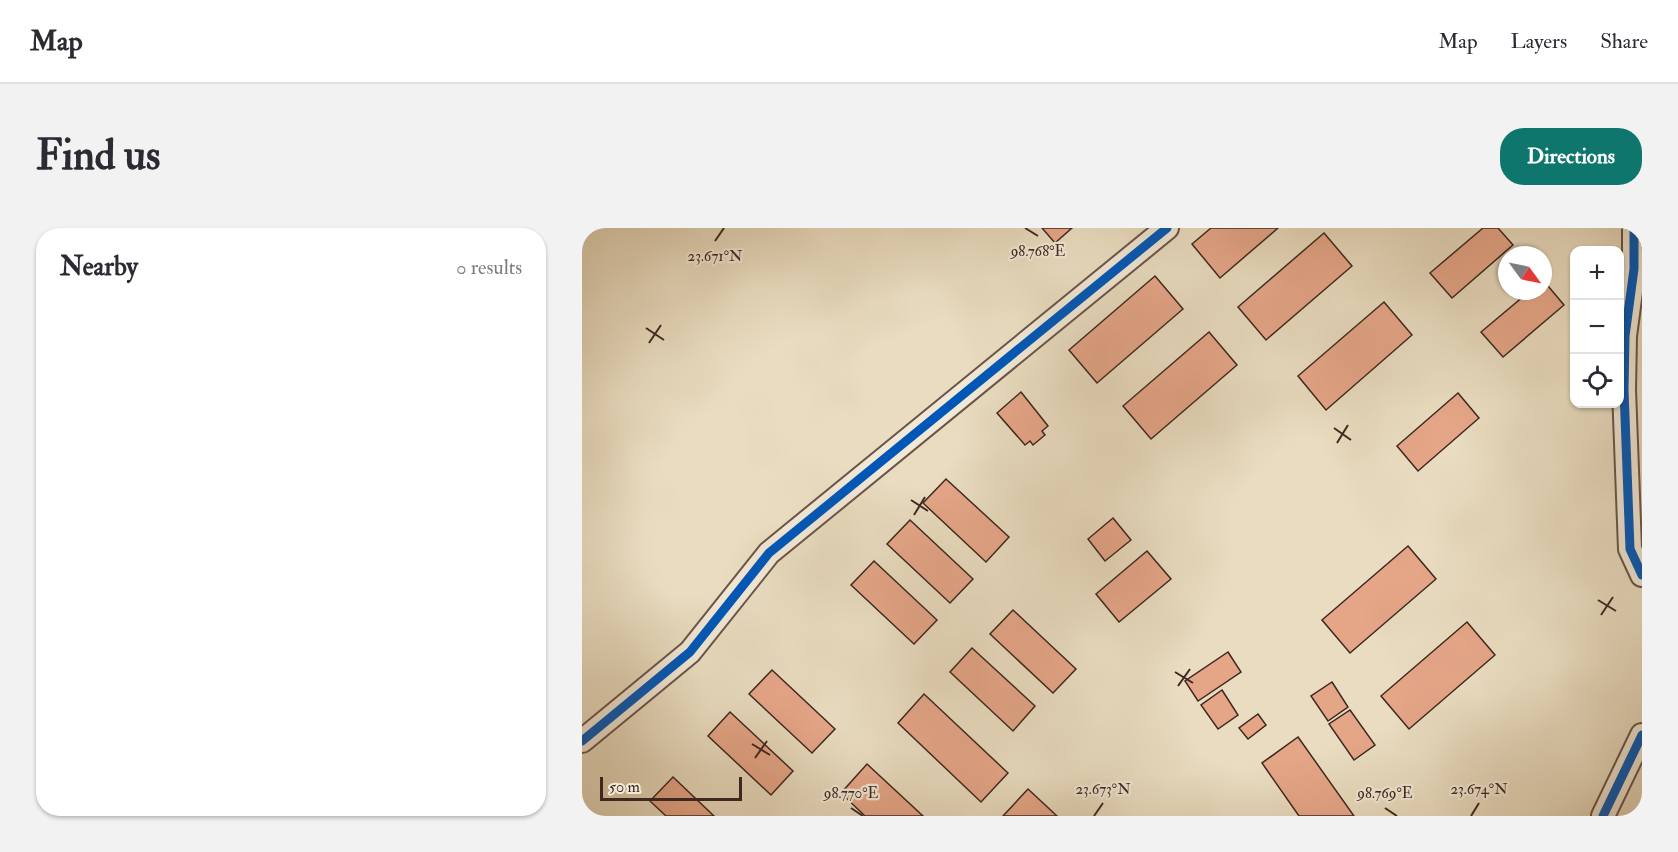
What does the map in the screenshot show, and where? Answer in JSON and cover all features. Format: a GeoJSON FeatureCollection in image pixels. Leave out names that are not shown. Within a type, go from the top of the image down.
{"type":"FeatureCollection","features":[{"type":"Feature","properties":{"kind":"street"},"geometry":{"type":"LineString","coordinates":[[582,741],[690,652],[769,553],[1167,228]]}},
{"type":"Feature","properties":{"kind":"street"},"geometry":{"type":"LineString","coordinates":[[1634,228],[1634,269],[1625,336],[1624,390],[1630,549],[1642,575]]}},
{"type":"Feature","properties":{"kind":"street"},"geometry":{"type":"LineString","coordinates":[[1603,816],[1642,735]]}},
{"type":"Feature","properties":{"kind":"building"},"geometry":{"type":"Polygon","coordinates":[[[1042,228],[1072,228],[1055,243],[1042,228]]]}},
{"type":"Feature","properties":{"kind":"building"},"geometry":{"type":"Polygon","coordinates":[[[1211,228],[1278,228],[1220,278],[1192,244],[1211,228]]]}},
{"type":"Feature","properties":{"kind":"building"},"geometry":{"type":"Polygon","coordinates":[[[1483,228],[1498,228],[1513,245],[1498,246],[1498,258],[1452,298],[1430,273],[1483,228]]]}},
{"type":"Feature","properties":{"kind":"building"},"geometry":{"type":"Polygon","coordinates":[[[1324,233],[1352,266],[1266,340],[1238,307],[1324,233]]]}},
{"type":"Feature","properties":{"kind":"building"},"geometry":{"type":"Polygon","coordinates":[[[1155,276],[1183,309],[1097,383],[1069,350],[1155,276]]]}},
{"type":"Feature","properties":{"kind":"building"},"geometry":{"type":"Polygon","coordinates":[[[1552,291],[1564,305],[1503,357],[1481,332],[1519,300],[1552,300],[1552,291]]]}},
{"type":"Feature","properties":{"kind":"building"},"geometry":{"type":"Polygon","coordinates":[[[1384,302],[1412,335],[1326,410],[1298,376],[1384,302]]]}},
{"type":"Feature","properties":{"kind":"building"},"geometry":{"type":"Polygon","coordinates":[[[1209,332],[1237,365],[1151,439],[1123,406],[1209,332]]]}},
{"type":"Feature","properties":{"kind":"building"},"geometry":{"type":"Polygon","coordinates":[[[1021,392],[1048,426],[1042,431],[1045,435],[1033,445],[1030,441],[1025,445],[997,413],[1021,392]]]}},
{"type":"Feature","properties":{"kind":"building"},"geometry":{"type":"Polygon","coordinates":[[[1458,393],[1479,418],[1418,471],[1397,446],[1458,393]]]}},
{"type":"Feature","properties":{"kind":"building"},"geometry":{"type":"Polygon","coordinates":[[[946,479],[1009,537],[986,562],[923,503],[946,479]]]}},
{"type":"Feature","properties":{"kind":"building"},"geometry":{"type":"Polygon","coordinates":[[[1113,518],[1131,540],[1105,561],[1088,539],[1113,518]]]}},
{"type":"Feature","properties":{"kind":"building"},"geometry":{"type":"Polygon","coordinates":[[[910,520],[973,579],[950,603],[887,544],[910,520]]]}},
{"type":"Feature","properties":{"kind":"building"},"geometry":{"type":"Polygon","coordinates":[[[1408,546],[1436,579],[1350,653],[1322,620],[1408,546]]]}},
{"type":"Feature","properties":{"kind":"building"},"geometry":{"type":"Polygon","coordinates":[[[1147,551],[1171,579],[1119,622],[1096,594],[1147,551]]]}},
{"type":"Feature","properties":{"kind":"building"},"geometry":{"type":"Polygon","coordinates":[[[874,561],[937,620],[914,644],[851,585],[874,561]]]}},
{"type":"Feature","properties":{"kind":"building"},"geometry":{"type":"Polygon","coordinates":[[[1013,610],[1076,669],[1053,693],[990,634],[1013,610]]]}},
{"type":"Feature","properties":{"kind":"building"},"geometry":{"type":"Polygon","coordinates":[[[1467,622],[1495,655],[1409,729],[1381,696],[1467,622]]]}},
{"type":"Feature","properties":{"kind":"building"},"geometry":{"type":"Polygon","coordinates":[[[972,648],[1035,706],[1013,731],[950,672],[972,648]]]}},
{"type":"Feature","properties":{"kind":"building"},"geometry":{"type":"Polygon","coordinates":[[[1228,652],[1241,672],[1198,701],[1185,681],[1228,652]]]}},
{"type":"Feature","properties":{"kind":"building"},"geometry":{"type":"Polygon","coordinates":[[[772,670],[835,729],[812,753],[749,694],[772,670]]]}},
{"type":"Feature","properties":{"kind":"building"},"geometry":{"type":"Polygon","coordinates":[[[1332,682],[1348,707],[1328,721],[1311,696],[1332,682]]]}},
{"type":"Feature","properties":{"kind":"building"},"geometry":{"type":"Polygon","coordinates":[[[1222,690],[1238,715],[1218,729],[1201,705],[1222,690]]]}},
{"type":"Feature","properties":{"kind":"building"},"geometry":{"type":"Polygon","coordinates":[[[924,694],[1008,773],[981,802],[898,723],[924,694]]]}},
{"type":"Feature","properties":{"kind":"building"},"geometry":{"type":"Polygon","coordinates":[[[1350,710],[1375,745],[1354,760],[1329,724],[1350,710]]]}},
{"type":"Feature","properties":{"kind":"building"},"geometry":{"type":"Polygon","coordinates":[[[730,712],[793,771],[771,795],[708,736],[730,712]]]}},
{"type":"Feature","properties":{"kind":"building"},"geometry":{"type":"Polygon","coordinates":[[[1258,714],[1266,725],[1248,739],[1239,728],[1258,714]]]}},
{"type":"Feature","properties":{"kind":"building"},"geometry":{"type":"Polygon","coordinates":[[[1298,737],[1354,816],[1299,816],[1262,763],[1298,737]]]}},
{"type":"Feature","properties":{"kind":"building"},"geometry":{"type":"Polygon","coordinates":[[[867,764],[923,816],[865,816],[841,793],[867,764]]]}},
{"type":"Feature","properties":{"kind":"building"},"geometry":{"type":"Polygon","coordinates":[[[673,777],[714,816],[666,816],[650,801],[673,777]]]}},
{"type":"Feature","properties":{"kind":"building"},"geometry":{"type":"Polygon","coordinates":[[[1028,789],[1057,816],[1003,816],[1028,789]]]}},
{"type":"Feature","properties":{"kind":"cycle path"},"geometry":{"type":"LineString","coordinates":[[582,741],[690,652],[769,553],[1167,228]]}},
{"type":"Feature","properties":{"kind":"cycle path"},"geometry":{"type":"LineString","coordinates":[[1634,228],[1634,269],[1625,336],[1624,390],[1630,549],[1642,575]]}},
{"type":"Feature","properties":{"kind":"cycle path"},"geometry":{"type":"LineString","coordinates":[[1603,816],[1642,735]]}}]}
